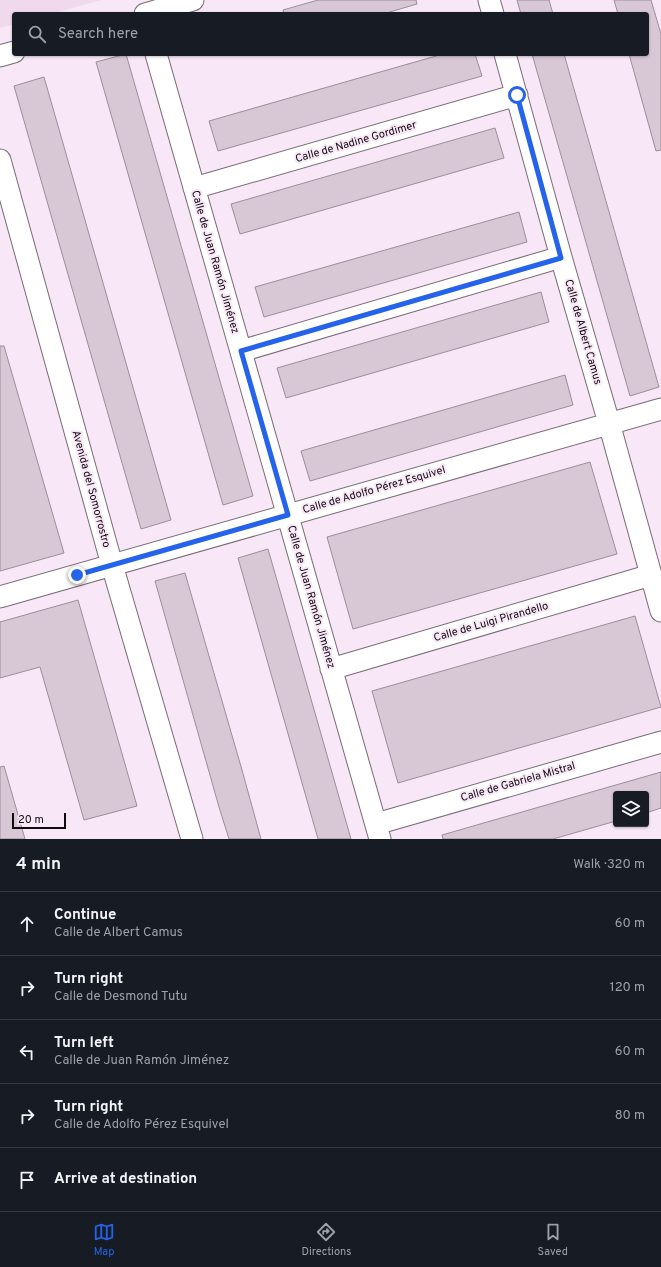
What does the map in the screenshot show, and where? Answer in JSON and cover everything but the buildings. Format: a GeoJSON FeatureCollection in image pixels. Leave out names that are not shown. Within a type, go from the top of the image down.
{"type":"FeatureCollection","features":[{"type":"Feature","properties":{"kind":"street"},"geometry":{"type":"LineString","coordinates":[[152,12],[193,0]]}},
{"type":"Feature","properties":{"kind":"street"},"geometry":{"type":"LineString","coordinates":[[489,0],[492,12]]}},
{"type":"Feature","properties":{"kind":"street"},"geometry":{"type":"LineString","coordinates":[[0,56],[12,53]]}},
{"type":"Feature","properties":{"kind":"street","name":"Calle de Juan Ramón Jiménez"},"geometry":{"type":"LineString","coordinates":[[157,56],[378,831]]}},
{"type":"Feature","properties":{"kind":"street","name":"Calle de Albert Camus"},"geometry":{"type":"LineString","coordinates":[[506,56],[661,611]]}},
{"type":"Feature","properties":{"kind":"street","name":"Calle de Nadine Gordimer"},"geometry":{"type":"LineString","coordinates":[[194,188],[517,95]]}},
{"type":"Feature","properties":{"kind":"street","name":"Avenida del Somorrostro"},"geometry":{"type":"LineString","coordinates":[[0,160],[112,565],[192,839]]}},
{"type":"Feature","properties":{"kind":"street"},"geometry":{"type":"LineString","coordinates":[[241,351],[561,258]]}},
{"type":"Feature","properties":{"kind":"street","name":"Calle de Adolfo Pérez Esquivel"},"geometry":{"type":"LineString","coordinates":[[0,597],[661,409]]}},
{"type":"Feature","properties":{"kind":"street","name":"Calle de Luigi Pirandello"},"geometry":{"type":"LineString","coordinates":[[331,669],[651,576]]}},
{"type":"Feature","properties":{"kind":"street","name":"Calle de Gabriela Mistral"},"geometry":{"type":"LineString","coordinates":[[378,831],[661,742]]}},
{"type":"Feature","properties":{"kind":"shaded area"},"geometry":{"type":"Polygon","coordinates":[[[0,0],[101,0],[58,12],[12,12],[12,25],[0,28],[0,0]]]}},
{"type":"Feature","properties":{"kind":"route"},"geometry":{"type":"LineString","coordinates":[[77,575],[288,515],[241,351],[561,258],[517,95]]}}]}
